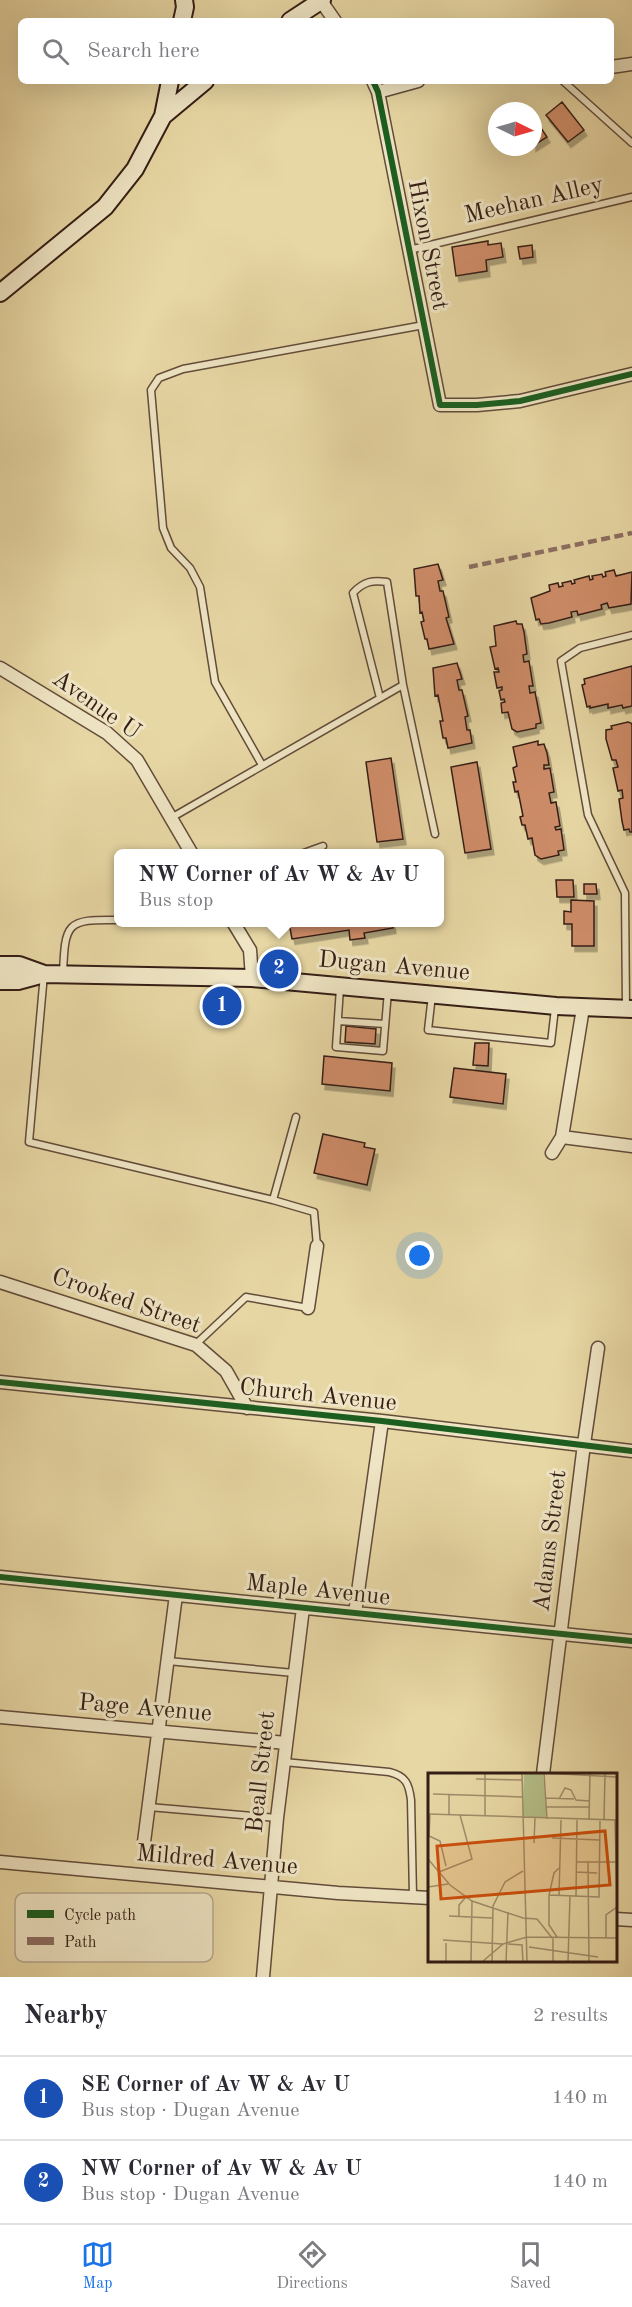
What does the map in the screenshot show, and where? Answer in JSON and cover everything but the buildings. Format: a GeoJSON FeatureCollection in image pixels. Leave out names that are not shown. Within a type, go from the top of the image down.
{"type":"FeatureCollection","features":[{"type":"Feature","properties":{"kind":"main road"},"geometry":{"type":"LineString","coordinates":[[183,18],[184,0]]}},
{"type":"Feature","properties":{"kind":"main road"},"geometry":{"type":"LineString","coordinates":[[295,18],[322,0]]}},
{"type":"Feature","properties":{"kind":"main road"},"geometry":{"type":"LineString","coordinates":[[0,293],[105,207],[135,169],[163,116],[169,84]]}},
{"type":"Feature","properties":{"kind":"main road"},"geometry":{"type":"LineString","coordinates":[[163,116],[201,84]]}},
{"type":"Feature","properties":{"kind":"main road","name":"Dugan Avenue"},"geometry":{"type":"LineString","coordinates":[[0,965],[19,965],[44,974]]}},
{"type":"Feature","properties":{"kind":"main road","name":"Dugan Avenue"},"geometry":{"type":"LineString","coordinates":[[0,981],[18,981],[44,974],[252,978],[556,1006],[629,1009]]}},
{"type":"Feature","properties":{"kind":"street"},"geometry":{"type":"LineString","coordinates":[[322,0],[333,18]]}},
{"type":"Feature","properties":{"kind":"street"},"geometry":{"type":"LineString","coordinates":[[614,67],[632,64]]}},
{"type":"Feature","properties":{"kind":"street"},"geometry":{"type":"LineString","coordinates":[[376,87],[397,84]]}},
{"type":"Feature","properties":{"kind":"street","name":"Hixon Street"},"geometry":{"type":"LineString","coordinates":[[376,87],[440,405],[477,405],[520,401],[632,374]]}},
{"type":"Feature","properties":{"kind":"street","name":"Avenue U"},"geometry":{"type":"LineString","coordinates":[[0,668],[106,733],[137,760],[189,849]]}},
{"type":"Feature","properties":{"kind":"street"},"geometry":{"type":"LineString","coordinates":[[236,927],[250,950],[252,978]]}},
{"type":"Feature","properties":{"kind":"street"},"geometry":{"type":"LineString","coordinates":[[552,1153],[561,1137],[583,1008]]}},
{"type":"Feature","properties":{"kind":"street"},"geometry":{"type":"LineString","coordinates":[[561,1137],[632,1146]]}},
{"type":"Feature","properties":{"kind":"street"},"geometry":{"type":"LineString","coordinates":[[308,1308],[317,1246]]}},
{"type":"Feature","properties":{"kind":"street","name":"Crooked Street"},"geometry":{"type":"LineString","coordinates":[[0,1282],[196,1344],[226,1371],[247,1408]]}},
{"type":"Feature","properties":{"kind":"street","name":"Adams Street"},"geometry":{"type":"LineString","coordinates":[[543,1773],[598,1348]]}},
{"type":"Feature","properties":{"kind":"street","name":"Church Avenue"},"geometry":{"type":"LineString","coordinates":[[0,1382],[382,1420],[632,1451]]}},
{"type":"Feature","properties":{"kind":"street"},"geometry":{"type":"LineString","coordinates":[[355,1613],[382,1420]]}},
{"type":"Feature","properties":{"kind":"street","name":"Maple Avenue"},"geometry":{"type":"LineString","coordinates":[[0,1577],[632,1641]]}},
{"type":"Feature","properties":{"kind":"street"},"geometry":{"type":"LineString","coordinates":[[144,1842],[176,1595]]}},
{"type":"Feature","properties":{"kind":"street","name":"Beall Street"},"geometry":{"type":"LineString","coordinates":[[263,1977],[277,1818],[303,1608]]}},
{"type":"Feature","properties":{"kind":"street","name":"Page Avenue"},"geometry":{"type":"LineString","coordinates":[[0,1717],[286,1743]]}},
{"type":"Feature","properties":{"kind":"street","name":"Mildred Avenue"},"geometry":{"type":"LineString","coordinates":[[0,1862],[270,1887],[428,1898]]}},
{"type":"Feature","properties":{"kind":"street"},"geometry":{"type":"LineString","coordinates":[[617,1919],[632,1920]]}},
{"type":"Feature","properties":{"kind":"lane"},"geometry":{"type":"LineString","coordinates":[[566,84],[632,143]]}},
{"type":"Feature","properties":{"kind":"lane","name":"Meehan Alley"},"geometry":{"type":"LineString","coordinates":[[409,249],[632,197]]}},
{"type":"Feature","properties":{"kind":"lane"},"geometry":{"type":"LineString","coordinates":[[262,765],[215,682],[200,587],[190,568],[171,548],[163,528],[151,390],[159,378],[183,369],[424,325]]}},
{"type":"Feature","properties":{"kind":"lane"},"geometry":{"type":"LineString","coordinates":[[380,698],[353,593],[360,585],[373,580],[387,582],[404,685],[435,834]]}},
{"type":"Feature","properties":{"kind":"lane"},"geometry":{"type":"LineString","coordinates":[[629,1009],[625,893],[588,815],[561,661],[580,648],[632,635]]}},
{"type":"Feature","properties":{"kind":"lane"},"geometry":{"type":"LineString","coordinates":[[171,818],[404,685]]}},
{"type":"Feature","properties":{"kind":"lane"},"geometry":{"type":"LineString","coordinates":[[315,849],[323,846]]}},
{"type":"Feature","properties":{"kind":"lane"},"geometry":{"type":"LineString","coordinates":[[63,974],[64,940],[71,927],[81,921],[114,920]]}},
{"type":"Feature","properties":{"kind":"lane"},"geometry":{"type":"LineString","coordinates":[[44,974],[29,1142],[273,1200],[314,1212],[317,1246]]}},
{"type":"Feature","properties":{"kind":"lane"},"geometry":{"type":"LineString","coordinates":[[340,987],[336,1047],[383,1051],[388,990]]}},
{"type":"Feature","properties":{"kind":"lane"},"geometry":{"type":"LineString","coordinates":[[432,994],[428,1030],[551,1043],[556,1006]]}},
{"type":"Feature","properties":{"kind":"lane"},"geometry":{"type":"LineString","coordinates":[[338,1021],[385,1024]]}},
{"type":"Feature","properties":{"kind":"lane"},"geometry":{"type":"LineString","coordinates":[[273,1200],[296,1117]]}},
{"type":"Feature","properties":{"kind":"lane"},"geometry":{"type":"LineString","coordinates":[[196,1344],[246,1297],[308,1308]]}},
{"type":"Feature","properties":{"kind":"lane"},"geometry":{"type":"LineString","coordinates":[[168,1661],[294,1673]]}},
{"type":"Feature","properties":{"kind":"lane"},"geometry":{"type":"LineString","coordinates":[[284,1762],[389,1772],[399,1774],[405,1779],[409,1786],[411,1800],[413,1897]]}},
{"type":"Feature","properties":{"kind":"lane"},"geometry":{"type":"LineString","coordinates":[[148,1807],[277,1818]]}},
{"type":"Feature","properties":{"kind":"marked path"},"geometry":{"type":"LineString","coordinates":[[469,567],[632,533]]}},
{"type":"Feature","properties":{"kind":"cycle path"},"geometry":{"type":"LineString","coordinates":[[374,84],[378,92],[440,405],[477,405],[520,401],[632,374]]}},
{"type":"Feature","properties":{"kind":"cycle path"},"geometry":{"type":"LineString","coordinates":[[0,1382],[382,1421],[632,1451]]}},
{"type":"Feature","properties":{"kind":"cycle path"},"geometry":{"type":"LineString","coordinates":[[0,1577],[632,1641]]}},
{"type":"Feature","properties":{"kind":"place","name":"NW Corner of Av W & Av U"},"geometry":{"type":"Point","coordinates":[279,969]}},
{"type":"Feature","properties":{"kind":"place","name":"SE Corner of Av W & Av U"},"geometry":{"type":"Point","coordinates":[222,1006]}}]}
